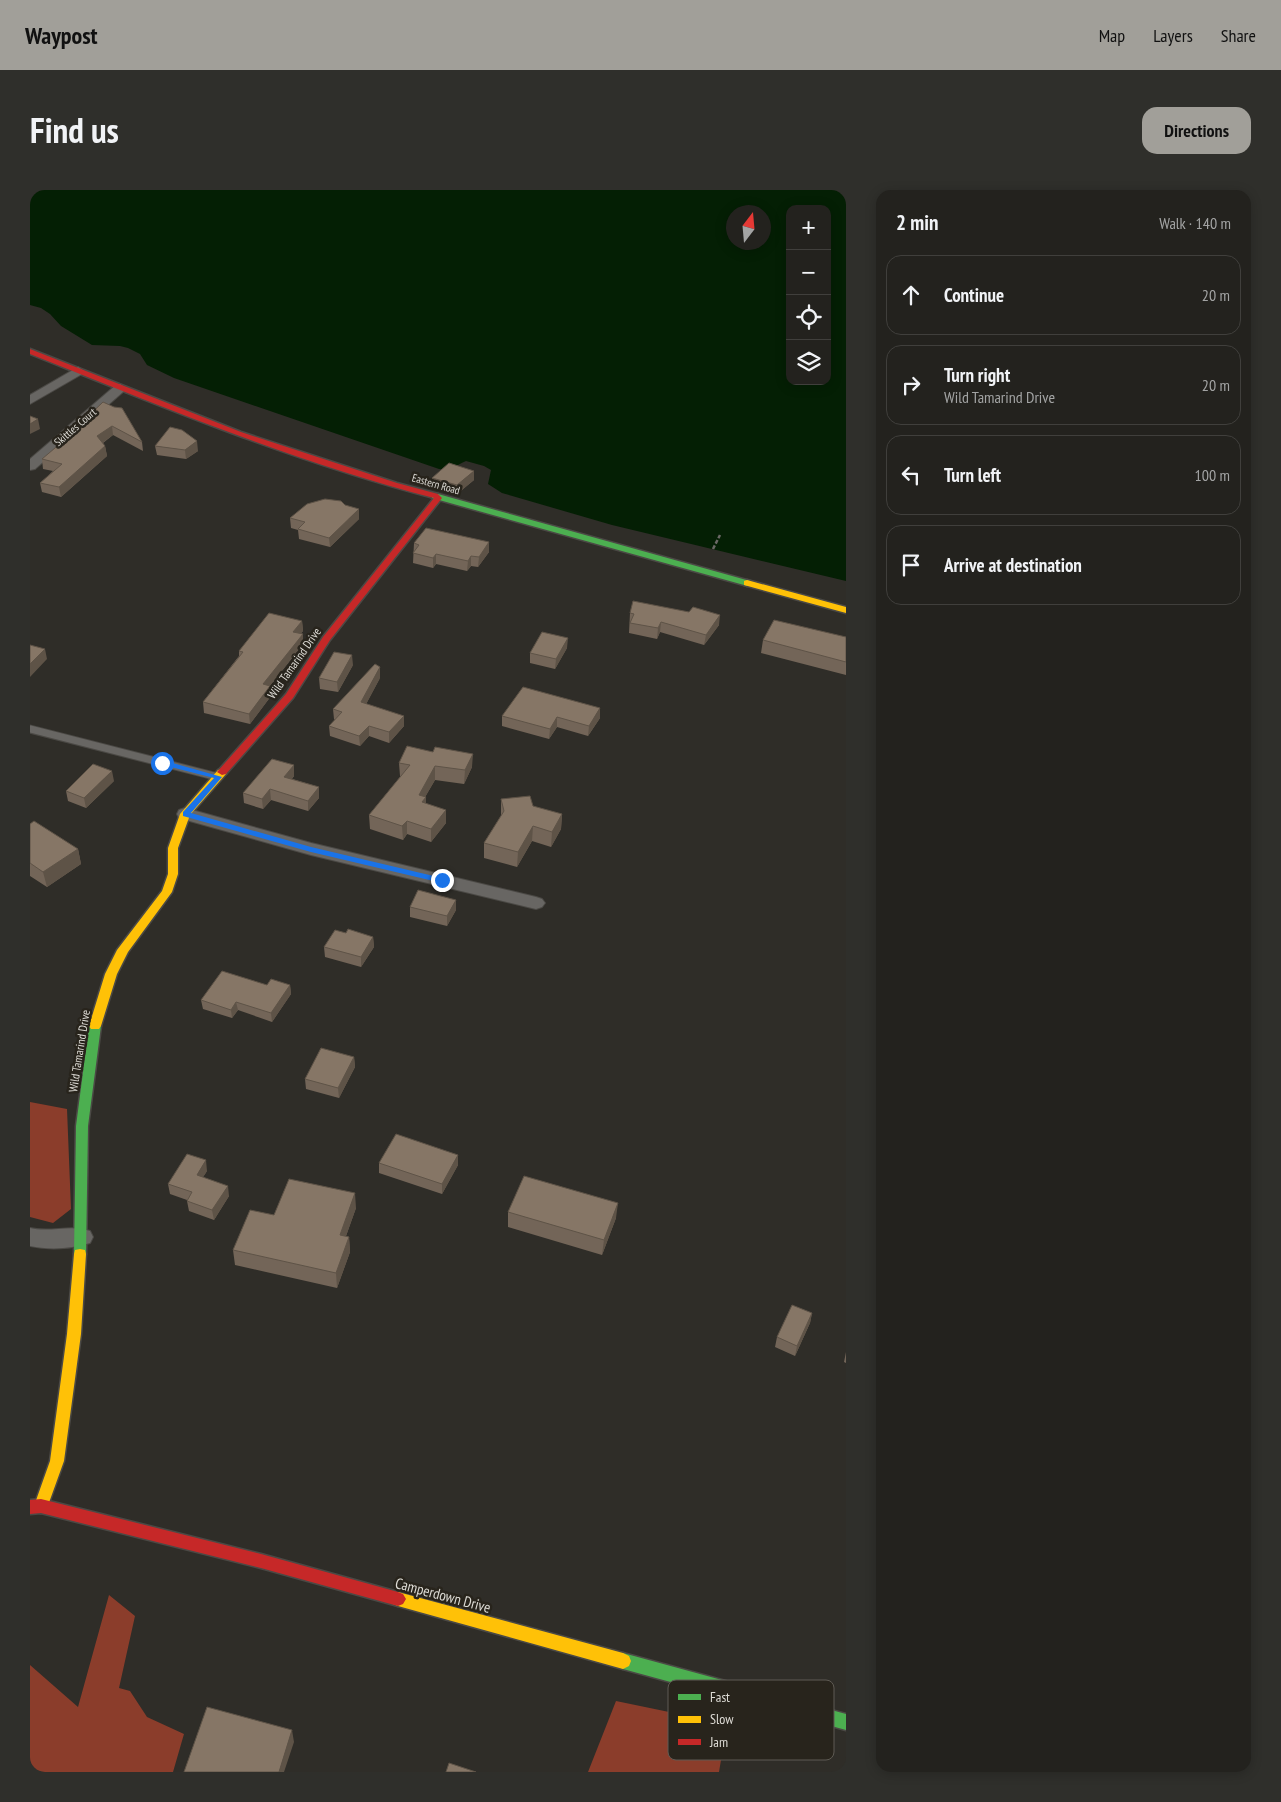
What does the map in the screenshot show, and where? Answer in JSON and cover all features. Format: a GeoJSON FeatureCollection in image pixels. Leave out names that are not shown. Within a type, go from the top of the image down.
{"type":"FeatureCollection","features":[{"type":"Feature","properties":{"kind":"main road","name":"Eastern Road"},"geometry":{"type":"LineString","coordinates":[[30,351],[238,434],[438,498],[846,610]]}},
{"type":"Feature","properties":{"kind":"main road","name":"Wild Tamarind Drive"},"geometry":{"type":"LineString","coordinates":[[35,1507],[57,1461],[74,1334],[82,1237],[82,1126],[96,1022],[111,974],[123,950],[166,892],[173,874],[173,848],[186,814],[290,696],[326,639],[438,498]]}},
{"type":"Feature","properties":{"kind":"main road","name":"Camperdown Drive"},"geometry":{"type":"LineString","coordinates":[[35,1507],[261,1561],[693,1680]]}},
{"type":"Feature","properties":{"kind":"street"},"geometry":{"type":"LineString","coordinates":[[30,400],[78,371]]}},
{"type":"Feature","properties":{"kind":"street","name":"Skittles Court"},"geometry":{"type":"LineString","coordinates":[[30,466],[120,388]]}},
{"type":"Feature","properties":{"kind":"street"},"geometry":{"type":"LineString","coordinates":[[186,814],[311,849],[536,903]]}},
{"type":"Feature","properties":{"kind":"street"},"geometry":{"type":"LineString","coordinates":[[30,1237],[50,1240],[82,1237]]}},
{"type":"Feature","properties":{"kind":"lane"},"geometry":{"type":"LineString","coordinates":[[30,729],[219,777]]}},
{"type":"Feature","properties":{"kind":"path"},"geometry":{"type":"LineString","coordinates":[[713,549],[720,535]]}},
{"type":"Feature","properties":{"kind":"shaded area"},"geometry":{"type":"Polygon","coordinates":[[[30,190],[846,190],[846,581],[612,525],[502,493],[488,484],[491,470],[484,466],[466,461],[450,469],[439,469],[174,378],[147,365],[140,354],[128,348],[92,345],[61,326],[50,314],[41,308],[30,305],[30,190]]]}},
{"type":"Feature","properties":{"kind":"shaded area"},"geometry":{"type":"Polygon","coordinates":[[[30,1102],[67,1109],[71,1209],[53,1223],[30,1217],[30,1102]]]}},
{"type":"Feature","properties":{"kind":"shaded area"},"geometry":{"type":"Polygon","coordinates":[[[109,1595],[135,1616],[119,1688],[130,1691],[147,1717],[184,1734],[173,1772],[30,1772],[30,1665],[78,1707],[109,1595]]]}},
{"type":"Feature","properties":{"kind":"shaded area"},"geometry":{"type":"Polygon","coordinates":[[[616,1701],[668,1712],[668,1760],[721,1760],[719,1772],[588,1772],[616,1701]]]}},
{"type":"Feature","properties":{"kind":"building"},"geometry":{"type":"Polygon","coordinates":[[[103,402],[122,408],[142,442],[112,426],[97,436],[105,446],[59,487],[40,483],[62,464],[42,459],[81,426],[79,425],[103,402]]]}},
{"type":"Feature","properties":{"kind":"building"},"geometry":{"type":"Polygon","coordinates":[[[30,416],[38,419],[30,424],[30,416]]]}},
{"type":"Feature","properties":{"kind":"building"},"geometry":{"type":"Polygon","coordinates":[[[170,427],[182,430],[197,441],[185,450],[155,446],[170,427]]]}},
{"type":"Feature","properties":{"kind":"building"},"geometry":{"type":"Polygon","coordinates":[[[449,463],[474,471],[457,485],[432,478],[449,463]]]}},
{"type":"Feature","properties":{"kind":"building"},"geometry":{"type":"Polygon","coordinates":[[[325,499],[341,501],[345,505],[359,509],[329,538],[298,529],[305,522],[290,518],[307,504],[325,499]]]}},
{"type":"Feature","properties":{"kind":"building"},"geometry":{"type":"Polygon","coordinates":[[[426,528],[489,542],[479,557],[471,556],[468,561],[436,554],[433,558],[413,553],[419,545],[414,543],[426,528]]]}},
{"type":"Feature","properties":{"kind":"building"},"geometry":{"type":"Polygon","coordinates":[[[633,601],[689,612],[693,607],[720,615],[706,635],[661,622],[658,628],[630,623],[634,614],[630,613],[633,601]]]}},
{"type":"Feature","properties":{"kind":"building"},"geometry":{"type":"Polygon","coordinates":[[[269,613],[302,621],[293,632],[303,634],[263,684],[270,686],[249,714],[203,702],[243,652],[239,651],[269,613]]]}},
{"type":"Feature","properties":{"kind":"building"},"geometry":{"type":"Polygon","coordinates":[[[774,620],[846,637],[846,662],[763,640],[774,620]]]}},
{"type":"Feature","properties":{"kind":"building"},"geometry":{"type":"Polygon","coordinates":[[[542,632],[568,638],[556,659],[530,653],[542,632]]]}},
{"type":"Feature","properties":{"kind":"building"},"geometry":{"type":"Polygon","coordinates":[[[30,645],[45,649],[30,664],[30,645]]]}},
{"type":"Feature","properties":{"kind":"building"},"geometry":{"type":"Polygon","coordinates":[[[334,652],[352,655],[337,682],[319,678],[334,652]]]}},
{"type":"Feature","properties":{"kind":"building"},"geometry":{"type":"Polygon","coordinates":[[[375,664],[380,667],[361,702],[404,716],[389,732],[369,726],[359,736],[329,726],[342,712],[333,709],[375,664]]]}},
{"type":"Feature","properties":{"kind":"building"},"geometry":{"type":"Polygon","coordinates":[[[523,687],[600,708],[589,726],[557,717],[550,729],[502,716],[523,687]]]}},
{"type":"Feature","properties":{"kind":"building"},"geometry":{"type":"Polygon","coordinates":[[[407,746],[433,752],[435,747],[473,754],[465,770],[435,766],[419,795],[426,797],[422,802],[446,810],[431,829],[407,821],[402,826],[369,815],[410,765],[399,763],[407,746]]]}},
{"type":"Feature","properties":{"kind":"building"},"geometry":{"type":"Polygon","coordinates":[[[272,759],[294,765],[284,777],[319,787],[308,801],[270,789],[262,799],[243,793],[272,759]]]}},
{"type":"Feature","properties":{"kind":"building"},"geometry":{"type":"Polygon","coordinates":[[[93,764],[112,771],[84,798],[66,791],[93,764]]]}},
{"type":"Feature","properties":{"kind":"building"},"geometry":{"type":"Polygon","coordinates":[[[530,796],[533,806],[562,814],[552,832],[533,826],[518,852],[484,843],[504,811],[501,799],[530,796]]]}},
{"type":"Feature","properties":{"kind":"building"},"geometry":{"type":"Polygon","coordinates":[[[34,821],[78,849],[43,872],[30,863],[30,824],[34,821]]]}},
{"type":"Feature","properties":{"kind":"building"},"geometry":{"type":"Polygon","coordinates":[[[418,890],[456,900],[447,916],[410,907],[418,890]]]}},
{"type":"Feature","properties":{"kind":"building"},"geometry":{"type":"Polygon","coordinates":[[[348,929],[373,937],[361,957],[324,947],[335,930],[346,933],[348,929]]]}},
{"type":"Feature","properties":{"kind":"building"},"geometry":{"type":"Polygon","coordinates":[[[222,971],[267,985],[271,979],[290,985],[271,1013],[236,1002],[231,1010],[201,1000],[222,971]]]}},
{"type":"Feature","properties":{"kind":"building"},"geometry":{"type":"Polygon","coordinates":[[[321,1048],[354,1057],[338,1088],[305,1079],[321,1048]]]}},
{"type":"Feature","properties":{"kind":"building"},"geometry":{"type":"Polygon","coordinates":[[[396,1134],[458,1155],[442,1184],[379,1163],[396,1134]]]}},
{"type":"Feature","properties":{"kind":"building"},"geometry":{"type":"Polygon","coordinates":[[[187,1154],[206,1160],[197,1175],[228,1186],[212,1210],[187,1201],[192,1192],[168,1184],[187,1154]]]}},
{"type":"Feature","properties":{"kind":"building"},"geometry":{"type":"Polygon","coordinates":[[[524,1176],[618,1203],[604,1240],[508,1212],[524,1176]]]}},
{"type":"Feature","properties":{"kind":"building"},"geometry":{"type":"Polygon","coordinates":[[[289,1179],[355,1193],[340,1235],[349,1237],[336,1273],[233,1250],[250,1210],[274,1215],[289,1179]]]}},
{"type":"Feature","properties":{"kind":"building"},"geometry":{"type":"Polygon","coordinates":[[[792,1305],[812,1313],[797,1346],[777,1337],[792,1305]]]}},
{"type":"Feature","properties":{"kind":"building"},"geometry":{"type":"Polygon","coordinates":[[[207,1707],[292,1730],[279,1772],[184,1772],[207,1707]]]}},
{"type":"Feature","properties":{"kind":"building"},"geometry":{"type":"Polygon","coordinates":[[[449,1763],[476,1772],[446,1772],[449,1763]]]}},
{"type":"Feature","properties":{"kind":"traffic: fast"},"geometry":{"type":"LineString","coordinates":[[435,496],[747,583]]}},
{"type":"Feature","properties":{"kind":"traffic: fast"},"geometry":{"type":"LineString","coordinates":[[80,1254],[82,1126],[95,1026]]}},
{"type":"Feature","properties":{"kind":"traffic: fast"},"geometry":{"type":"LineString","coordinates":[[623,1661],[692,1680]]}},
{"type":"Feature","properties":{"kind":"traffic: fast"},"geometry":{"type":"LineString","coordinates":[[834,1719],[846,1722]]}},
{"type":"Feature","properties":{"kind":"traffic: slow"},"geometry":{"type":"LineString","coordinates":[[747,583],[846,610]]}},
{"type":"Feature","properties":{"kind":"traffic: slow"},"geometry":{"type":"LineString","coordinates":[[95,1026],[111,974],[123,950],[167,892],[173,874],[173,848],[185,814],[222,772]]}},
{"type":"Feature","properties":{"kind":"traffic: slow"},"geometry":{"type":"LineString","coordinates":[[41,1506],[57,1461],[74,1334],[80,1254]]}},
{"type":"Feature","properties":{"kind":"traffic: slow"},"geometry":{"type":"LineString","coordinates":[[398,1599],[623,1661]]}},
{"type":"Feature","properties":{"kind":"traffic: jam"},"geometry":{"type":"LineString","coordinates":[[30,351],[238,434],[394,485],[435,496]]}},
{"type":"Feature","properties":{"kind":"traffic: jam"},"geometry":{"type":"LineString","coordinates":[[222,772],[290,696],[326,639],[438,498]]}},
{"type":"Feature","properties":{"kind":"traffic: jam"},"geometry":{"type":"LineString","coordinates":[[30,1507],[41,1506],[261,1561],[398,1599]]}},
{"type":"Feature","properties":{"kind":"route"},"geometry":{"type":"LineString","coordinates":[[162,763],[219,777],[186,814],[311,849],[442,880]]}}]}
